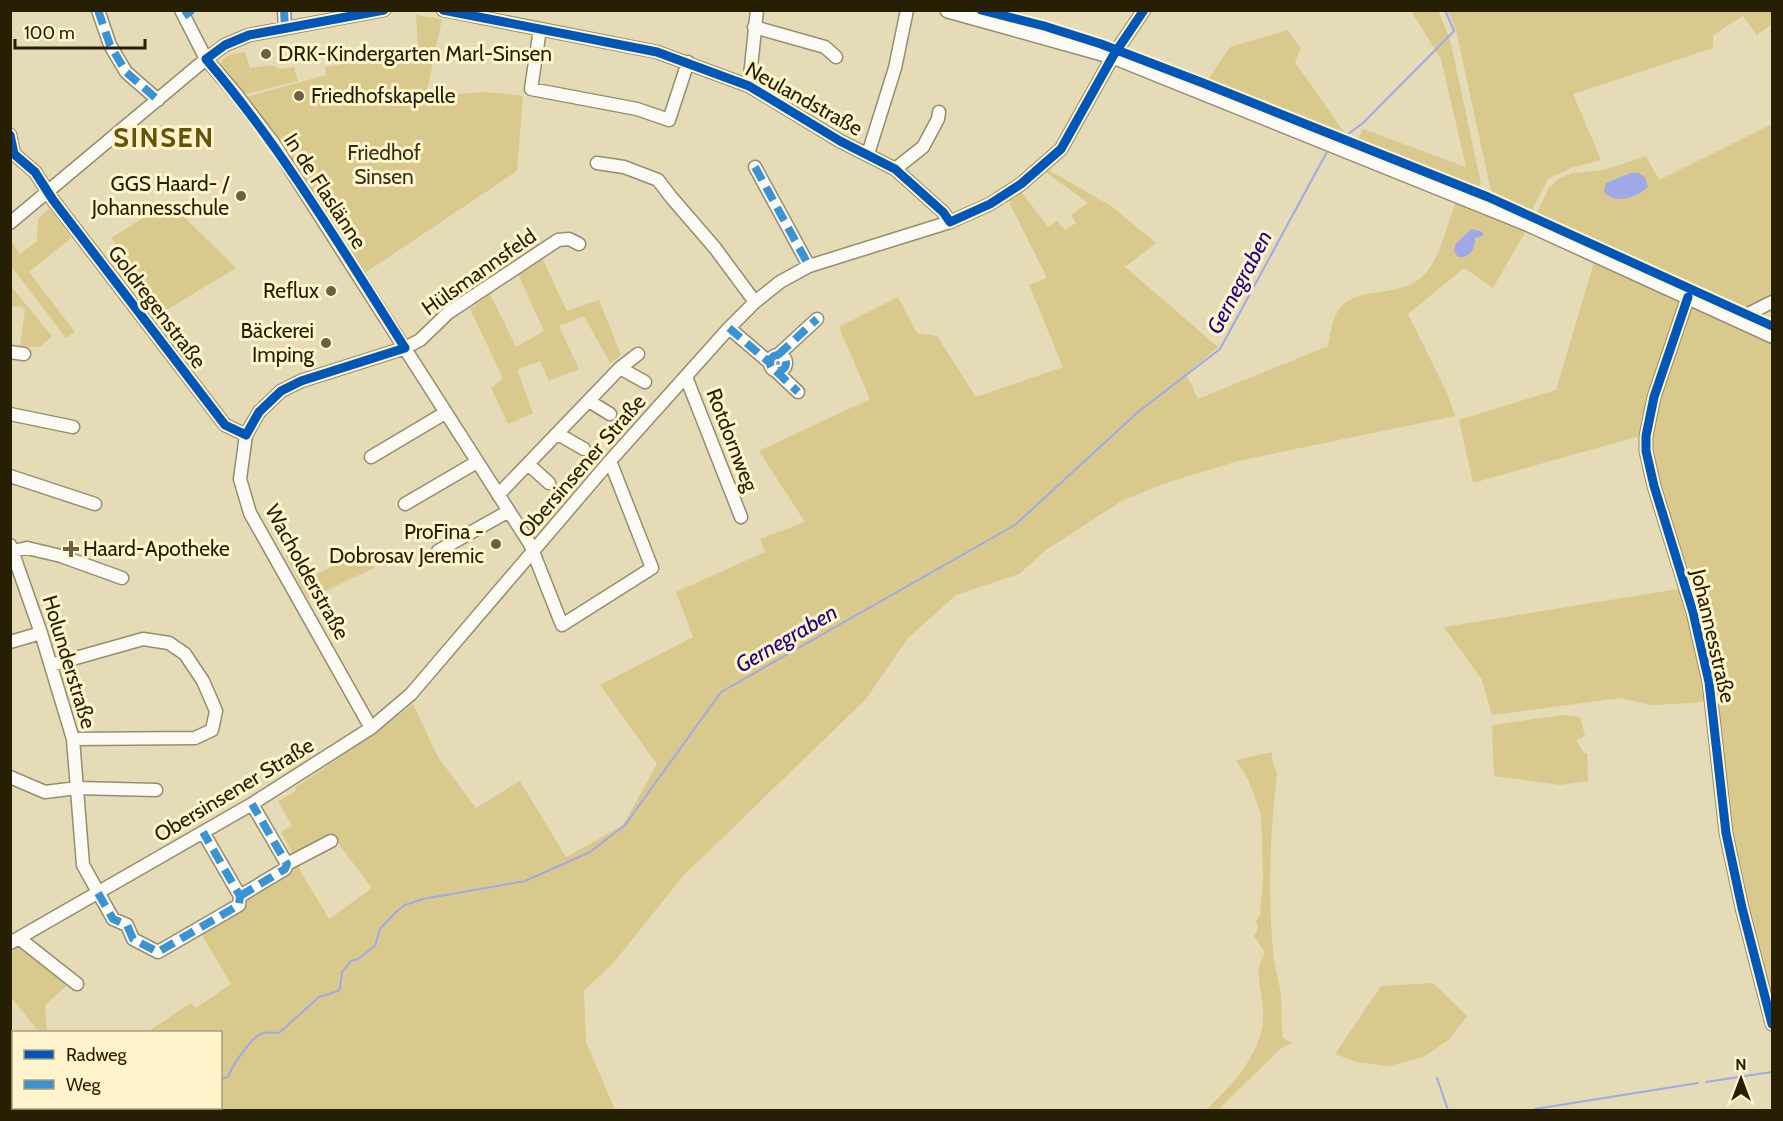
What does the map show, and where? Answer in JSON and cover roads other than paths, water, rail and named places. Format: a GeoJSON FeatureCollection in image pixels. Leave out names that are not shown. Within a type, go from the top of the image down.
{"type":"FeatureCollection","features":[{"type":"Feature","properties":{"kind":"main road"},"geometry":{"type":"LineString","coordinates":[[948,10],[1113,56],[1489,207],[1773,335]]}},
{"type":"Feature","properties":{"kind":"street"},"geometry":{"type":"LineString","coordinates":[[98,10],[110,45],[126,72],[159,100]]}},
{"type":"Feature","properties":{"kind":"street"},"geometry":{"type":"LineString","coordinates":[[284,10],[285,28]]}},
{"type":"Feature","properties":{"kind":"street"},"geometry":{"type":"LineString","coordinates":[[10,224],[225,45],[249,35],[384,10]]}},
{"type":"Feature","properties":{"kind":"street","name":"Neulandstraße"},"geometry":{"type":"LineString","coordinates":[[442,10],[657,52],[749,86],[840,141],[868,153],[895,169],[943,212],[950,222]]}},
{"type":"Feature","properties":{"kind":"street"},"geometry":{"type":"LineString","coordinates":[[749,86],[757,10]]}},
{"type":"Feature","properties":{"kind":"street"},"geometry":{"type":"LineString","coordinates":[[868,153],[895,68],[907,10]]}},
{"type":"Feature","properties":{"kind":"street","name":"Obersinsener Straße"},"geometry":{"type":"LineString","coordinates":[[77,984],[15,941],[252,804],[371,728],[411,694],[610,460],[755,302],[780,282],[809,266],[950,222],[990,204],[1021,184],[1061,149],[1113,56],[1144,10]]}},
{"type":"Feature","properties":{"kind":"street","name":"In de Flaslänne"},"geometry":{"type":"LineString","coordinates":[[186,12],[206,59],[274,144],[534,551],[562,625],[652,568],[610,460]]}},
{"type":"Feature","properties":{"kind":"street"},"geometry":{"type":"LineString","coordinates":[[754,27],[825,46],[836,57]]}},
{"type":"Feature","properties":{"kind":"street"},"geometry":{"type":"LineString","coordinates":[[540,30],[531,89],[637,109],[669,120],[688,63]]}},
{"type":"Feature","properties":{"kind":"street"},"geometry":{"type":"LineString","coordinates":[[895,169],[923,147],[938,120],[939,112]]}},
{"type":"Feature","properties":{"kind":"street","name":"Goldregenstraße"},"geometry":{"type":"LineString","coordinates":[[10,135],[14,154],[35,172],[223,423],[246,435]]}},
{"type":"Feature","properties":{"kind":"street"},"geometry":{"type":"LineString","coordinates":[[597,164],[624,167],[658,180],[715,248],[755,302]]}},
{"type":"Feature","properties":{"kind":"street"},"geometry":{"type":"LineString","coordinates":[[754,167],[809,266]]}},
{"type":"Feature","properties":{"kind":"street","name":"Hülsmannsfeld"},"geometry":{"type":"LineString","coordinates":[[405,348],[420,340],[448,313],[558,240],[569,239],[579,243]]}},
{"type":"Feature","properties":{"kind":"street","name":"Johannesstraße"},"geometry":{"type":"LineString","coordinates":[[1688,297],[1654,397],[1646,436],[1646,451],[1654,486],[1693,612],[1709,682],[1726,833],[1742,908],[1773,1024]]}},
{"type":"Feature","properties":{"kind":"street"},"geometry":{"type":"LineString","coordinates":[[1738,320],[1773,302]]}},
{"type":"Feature","properties":{"kind":"street"},"geometry":{"type":"LineString","coordinates":[[774,363],[818,319]]}},
{"type":"Feature","properties":{"kind":"street"},"geometry":{"type":"LineString","coordinates":[[729,328],[774,363],[798,392]]}},
{"type":"Feature","properties":{"kind":"street","name":"Wacholderstraße"},"geometry":{"type":"LineString","coordinates":[[371,728],[250,513],[240,478],[246,435],[259,412],[280,391],[301,381],[405,348]]}},
{"type":"Feature","properties":{"kind":"street"},"geometry":{"type":"LineString","coordinates":[[10,352],[24,354]]}},
{"type":"Feature","properties":{"kind":"street"},"geometry":{"type":"LineString","coordinates":[[498,495],[620,368],[638,354]]}},
{"type":"Feature","properties":{"kind":"street"},"geometry":{"type":"LineString","coordinates":[[620,368],[645,382]]}},
{"type":"Feature","properties":{"kind":"street","name":"Rotdornweg"},"geometry":{"type":"LineString","coordinates":[[686,377],[741,517]]}},
{"type":"Feature","properties":{"kind":"street"},"geometry":{"type":"LineString","coordinates":[[589,401],[610,414]]}},
{"type":"Feature","properties":{"kind":"street"},"geometry":{"type":"LineString","coordinates":[[371,457],[445,413]]}},
{"type":"Feature","properties":{"kind":"street"},"geometry":{"type":"LineString","coordinates":[[10,414],[73,427]]}},
{"type":"Feature","properties":{"kind":"street"},"geometry":{"type":"LineString","coordinates":[[558,434],[584,449]]}},
{"type":"Feature","properties":{"kind":"street"},"geometry":{"type":"LineString","coordinates":[[405,504],[477,462]]}},
{"type":"Feature","properties":{"kind":"street"},"geometry":{"type":"LineString","coordinates":[[528,464],[549,483]]}},
{"type":"Feature","properties":{"kind":"street"},"geometry":{"type":"LineString","coordinates":[[10,476],[95,504]]}},
{"type":"Feature","properties":{"kind":"street"},"geometry":{"type":"LineString","coordinates":[[438,551],[508,511]]}},
{"type":"Feature","properties":{"kind":"street","name":"Holunderstraße"},"geometry":{"type":"LineString","coordinates":[[122,578],[61,556],[27,548],[12,548],[73,739],[83,865],[113,920],[127,925],[134,939],[158,952],[239,905],[240,896]]}},
{"type":"Feature","properties":{"kind":"street"},"geometry":{"type":"LineString","coordinates":[[10,642],[41,633]]}},
{"type":"Feature","properties":{"kind":"street"},"geometry":{"type":"LineString","coordinates":[[51,665],[143,639],[169,643],[185,654],[203,681],[216,711],[212,730],[195,738],[73,739]]}},
{"type":"Feature","properties":{"kind":"street"},"geometry":{"type":"LineString","coordinates":[[10,777],[45,792],[77,788],[156,790]]}},
{"type":"Feature","properties":{"kind":"street"},"geometry":{"type":"LineString","coordinates":[[252,804],[287,864]]}},
{"type":"Feature","properties":{"kind":"street"},"geometry":{"type":"LineString","coordinates":[[203,832],[240,896],[285,869],[287,864],[332,841]]}},
{"type":"Feature","properties":{"kind":"water"},"geometry":{"type":"Polygon","coordinates":[[[1630,173],[1639,173],[1645,177],[1648,187],[1632,197],[1619,199],[1608,196],[1604,191],[1606,183],[1630,173]]]}},
{"type":"Feature","properties":{"kind":"water"},"geometry":{"type":"Polygon","coordinates":[[[1472,229],[1483,232],[1483,236],[1475,238],[1473,250],[1469,255],[1458,257],[1454,251],[1456,243],[1472,229]]]}},
{"type":"Feature","properties":{"kind":"waterway","name":"Gernegraben"},"geometry":{"type":"LineString","coordinates":[[1344,137],[1363,123],[1454,31],[1445,10]]}},
{"type":"Feature","properties":{"kind":"waterway","name":"Gernegraben"},"geometry":{"type":"LineString","coordinates":[[222,1078],[228,1077],[243,1052],[259,1035],[279,1033],[319,997],[338,991],[342,972],[351,961],[358,959],[375,946],[380,929],[405,905],[423,899],[525,881],[590,852],[625,825],[721,692],[1015,525],[1138,412],[1220,349],[1328,150]]}},
{"type":"Feature","properties":{"kind":"waterway"},"geometry":{"type":"LineString","coordinates":[[1706,1082],[1772,1072]]}},
{"type":"Feature","properties":{"kind":"waterway"},"geometry":{"type":"LineString","coordinates":[[1437,1078],[1448,1110]]}},
{"type":"Feature","properties":{"kind":"waterway"},"geometry":{"type":"LineString","coordinates":[[1535,1109],[1698,1083]]}},
{"type":"Feature","properties":{"kind":"waterway"},"geometry":{"type":"LineString","coordinates":[[1522,1110],[1528,1110]]}},
{"type":"Feature","properties":{"kind":"place","name":"DRK-Kindergarten Marl-Sinsen"},"geometry":{"type":"Point","coordinates":[266,54]}},
{"type":"Feature","properties":{"kind":"place","name":"Friedhofskapelle"},"geometry":{"type":"Point","coordinates":[299,96]}},
{"type":"Feature","properties":{"kind":"place","name":"GGS Haard- / Johannesschule"},"geometry":{"type":"Point","coordinates":[241,196]}},
{"type":"Feature","properties":{"kind":"place","name":"Reflux"},"geometry":{"type":"Point","coordinates":[331,291]}},
{"type":"Feature","properties":{"kind":"place","name":"Bäckerei Imping"},"geometry":{"type":"Point","coordinates":[326,343]}},
{"type":"Feature","properties":{"kind":"place","name":"ProFina - Dobrosav Jeremic"},"geometry":{"type":"Point","coordinates":[496,544]}},
{"type":"Feature","properties":{"kind":"place","name":"Haard-Apotheke"},"geometry":{"type":"Point","coordinates":[71,549]}},
{"type":"Feature","properties":{"kind":"district","name":"SINSEN"},"geometry":{"type":"Point","coordinates":[164,138]}},
{"type":"Feature","properties":{"kind":"park label","name":"Friedhof Sinsen"},"geometry":{"type":"Point","coordinates":[384,165]}}]}
